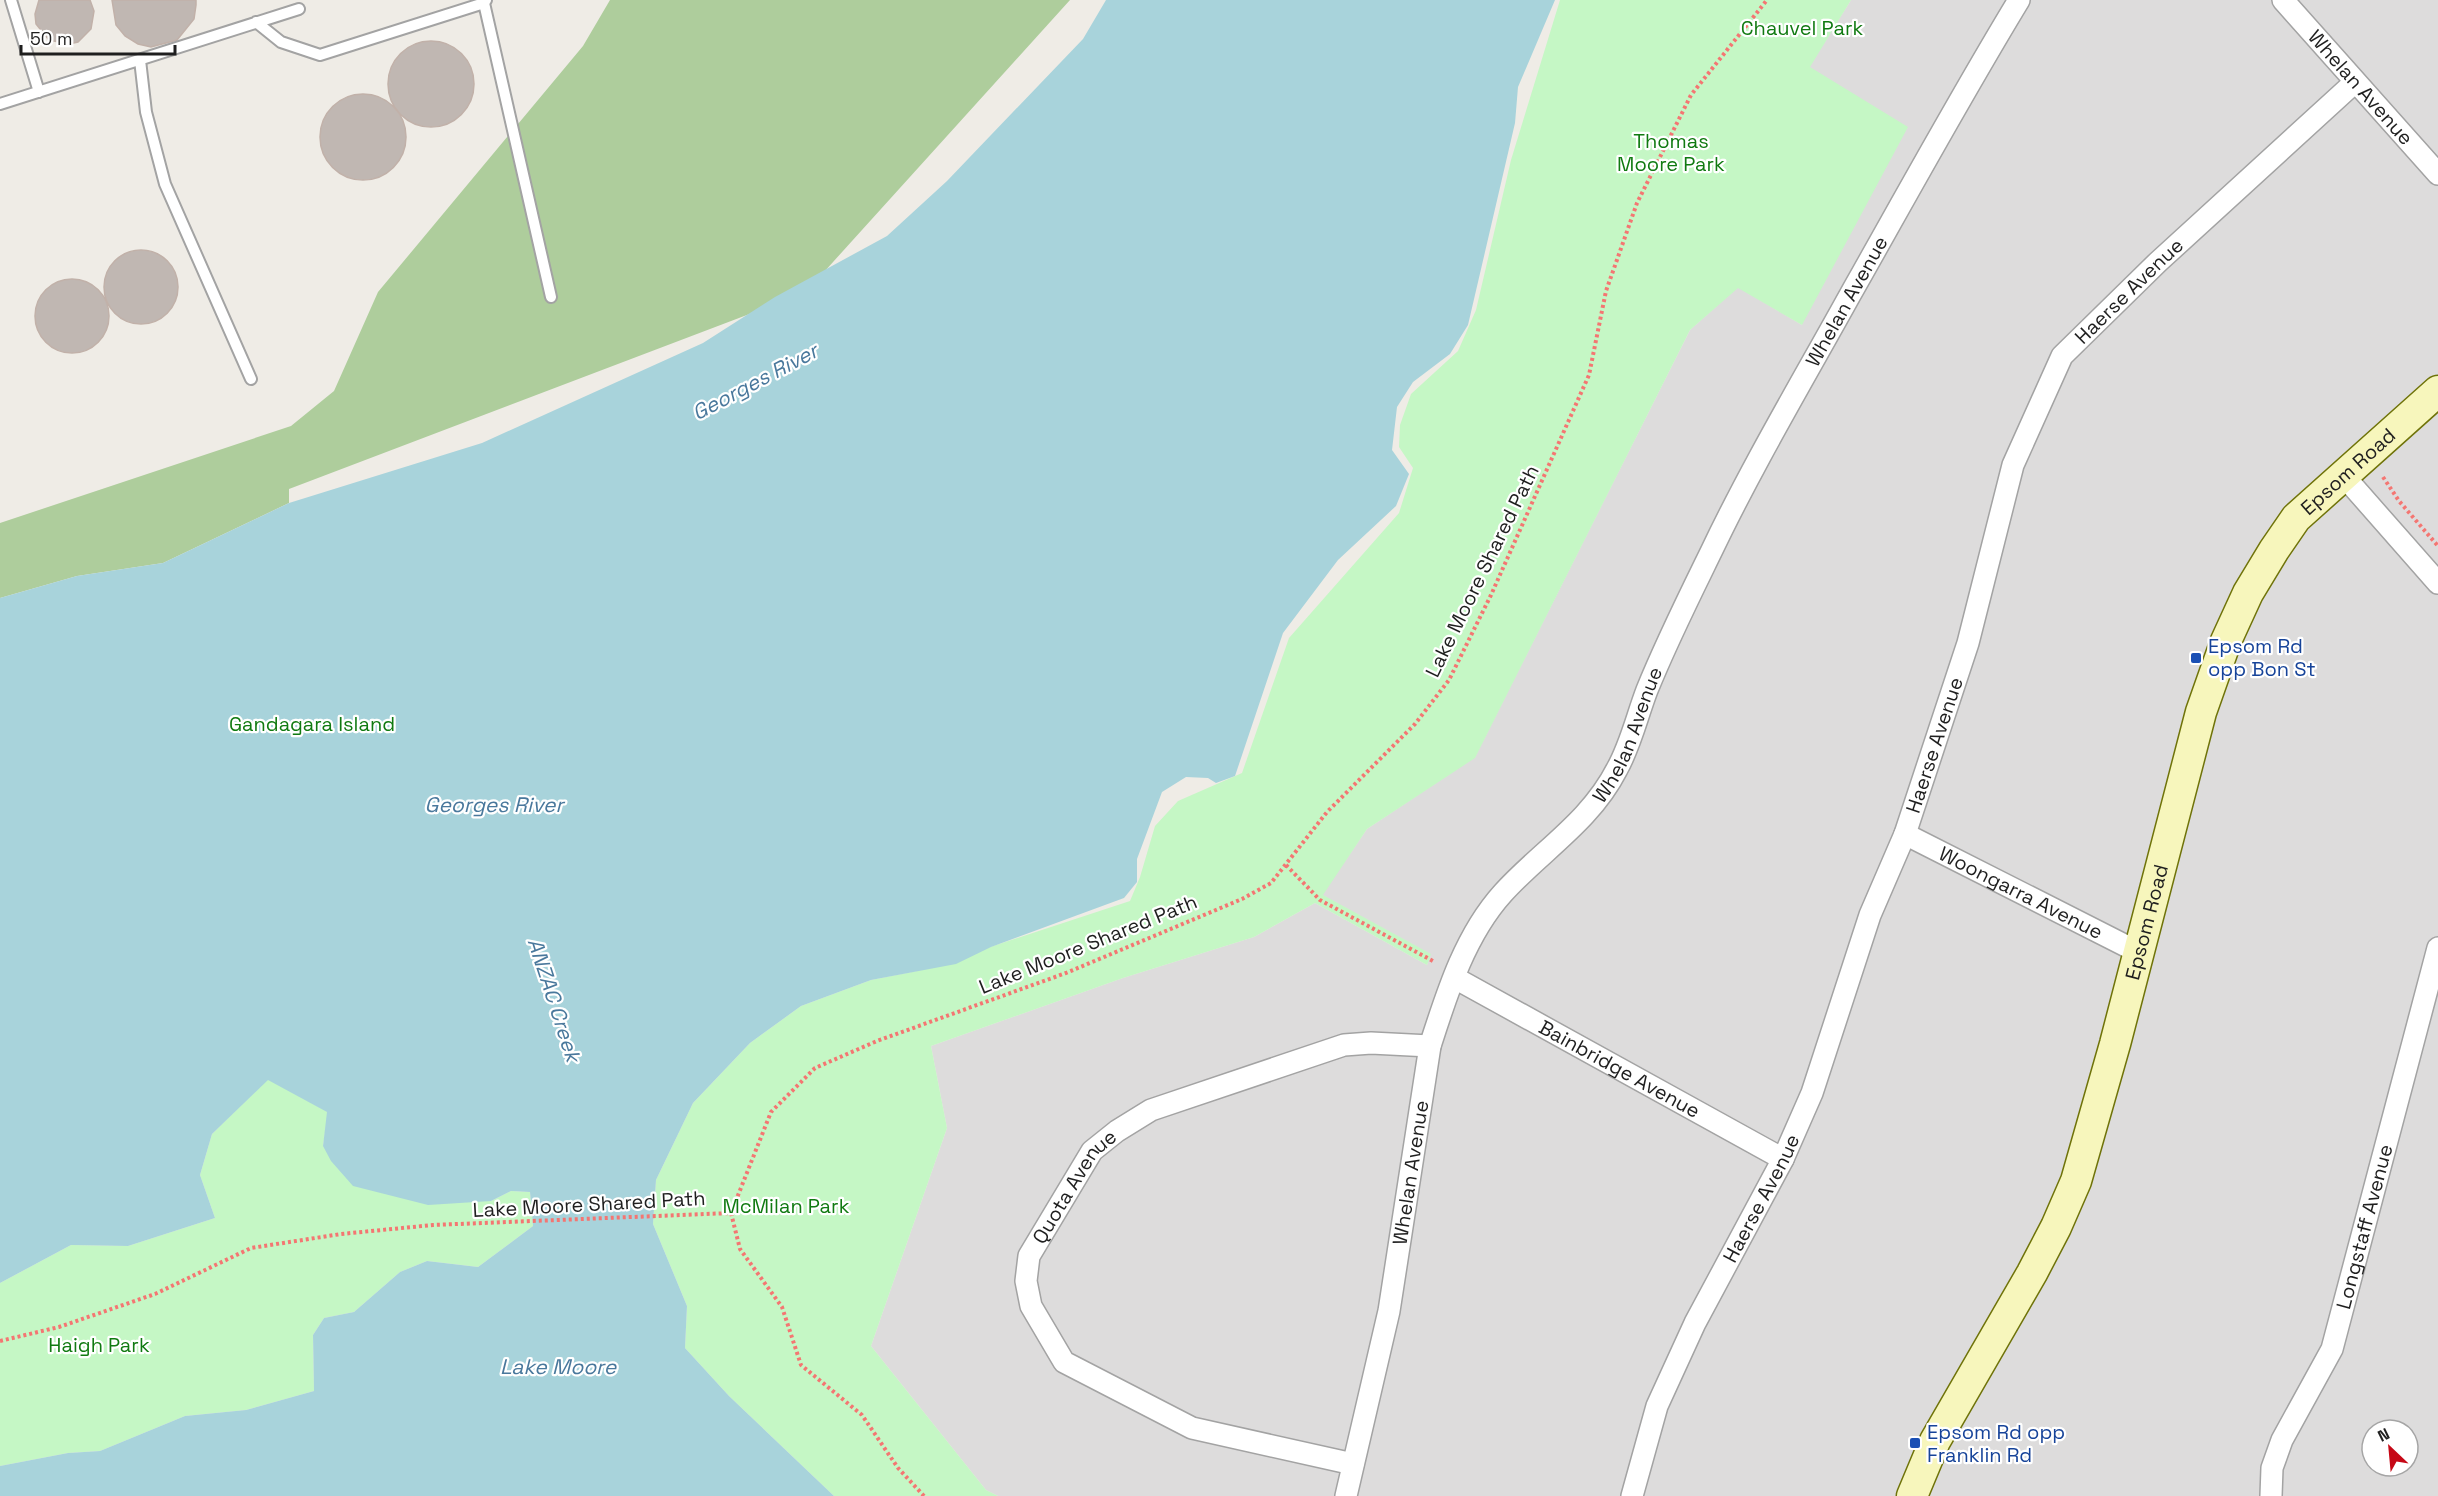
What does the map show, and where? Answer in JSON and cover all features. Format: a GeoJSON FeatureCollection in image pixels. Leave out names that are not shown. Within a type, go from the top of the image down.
{"type":"FeatureCollection","features":[{"type":"Feature","properties":{"kind":"street","name":"Whelan Avenue"},"geometry":{"type":"LineString","coordinates":[[1346,1496],[1389,1311],[1430,1046],[1472,936],[1495,903],[1526,869],[1559,842],[1591,810],[1616,771],[1632,739],[1646,692],[1670,637],[1759,454],[1960,97],[2019,0]]}},
{"type":"Feature","properties":{"kind":"street","name":"Whelan Avenue"},"geometry":{"type":"LineString","coordinates":[[2283,0],[2438,174]]}},
{"type":"Feature","properties":{"kind":"street","name":"Haerse Avenue"},"geometry":{"type":"LineString","coordinates":[[1632,1496],[1662,1396],[1695,1323],[1783,1159],[1812,1093],[1870,915],[1905,834],[1968,643],[2013,465],[2062,357],[2158,262],[2355,82]]}},
{"type":"Feature","properties":{"kind":"street","name":"Epsom Road"},"geometry":{"type":"LineString","coordinates":[[1912,1496],[1935,1442],[2027,1281],[2056,1227],[2076,1181],[2112,1055],[2201,712],[2226,641],[2248,593],[2274,549],[2296,519],[2438,391]]}},
{"type":"Feature","properties":{"kind":"street"},"geometry":{"type":"LineString","coordinates":[[2343,475],[2438,583]]}},
{"type":"Feature","properties":{"kind":"street","name":"Woongarra Avenue"},"geometry":{"type":"LineString","coordinates":[[1905,834],[2138,952]]}},
{"type":"Feature","properties":{"kind":"street","name":"Longstaff Avenue"},"geometry":{"type":"LineString","coordinates":[[2271,1496],[2272,1468],[2282,1440],[2332,1349],[2432,996],[2438,948]]}},
{"type":"Feature","properties":{"kind":"street","name":"Bainbridge Avenue"},"geometry":{"type":"LineString","coordinates":[[1455,978],[1783,1159]]}},
{"type":"Feature","properties":{"kind":"street","name":"Quota Avenue"},"geometry":{"type":"LineString","coordinates":[[1353,1464],[1192,1428],[1064,1362],[1031,1306],[1026,1281],[1029,1256],[1092,1151],[1151,1110],[1344,1045],[1371,1043],[1430,1046]]}},
{"type":"Feature","properties":{"kind":"lane"},"geometry":{"type":"LineString","coordinates":[[11,0],[39,92]]}},
{"type":"Feature","properties":{"kind":"lane"},"geometry":{"type":"LineString","coordinates":[[256,22],[280,42],[320,55],[485,1],[550,297]]}},
{"type":"Feature","properties":{"kind":"lane"},"geometry":{"type":"LineString","coordinates":[[0,104],[298,9]]}},
{"type":"Feature","properties":{"kind":"lane"},"geometry":{"type":"LineString","coordinates":[[140,60],[146,112],[165,184],[251,379]]}},
{"type":"Feature","properties":{"kind":"path","name":"Lake Moore Shared Path"},"geometry":{"type":"LineString","coordinates":[[0,1341],[59,1327],[155,1294],[251,1248],[375,1231],[731,1213],[771,1112],[815,1068],[877,1041],[1066,973],[1242,898],[1271,883],[1328,812],[1415,724],[1449,680],[1491,595],[1589,375],[1606,291],[1637,203],[1691,95],[1767,0]]}},
{"type":"Feature","properties":{"kind":"path"},"geometry":{"type":"LineString","coordinates":[[2382,477],[2398,501],[2438,546]]}},
{"type":"Feature","properties":{"kind":"path"},"geometry":{"type":"LineString","coordinates":[[1286,865],[1320,900],[1433,961]]}},
{"type":"Feature","properties":{"kind":"path"},"geometry":{"type":"LineString","coordinates":[[731,1213],[740,1248],[782,1307],[801,1365],[862,1415],[898,1468],[924,1496]]}},
{"type":"Feature","properties":{"kind":"shaded area"},"geometry":{"type":"Polygon","coordinates":[[[1851,0],[2438,0],[2438,1496],[998,1496],[986,1490],[871,1346],[947,1128],[931,1046],[1123,978],[1254,937],[1315,903],[1427,965],[1430,954],[1322,895],[1367,829],[1475,757],[1690,330],[1738,287],[1802,325],[1809,67],[1851,0]]]}},
{"type":"Feature","properties":{"kind":"green space"},"geometry":{"type":"Polygon","coordinates":[[[610,0],[1070,0],[805,293],[289,489],[289,503],[163,563],[77,576],[0,598],[0,523],[291,426],[334,391],[378,292],[583,46],[610,0]]]}},
{"type":"Feature","properties":{"kind":"green space","name":"Thomas Moore Park"},"geometry":{"type":"Polygon","coordinates":[[[1560,0],[1851,0],[1810,67],[1908,127],[1802,325],[1738,288],[1690,330],[1475,758],[1367,829],[1323,895],[1431,954],[1427,965],[1315,903],[1254,937],[1123,978],[931,1046],[947,1128],[871,1346],[986,1490],[998,1496],[834,1496],[729,1396],[685,1348],[687,1306],[653,1224],[656,1180],[693,1103],[750,1043],[801,1006],[871,980],[917,971],[1130,901],[1140,877],[1155,826],[1178,801],[1242,773],[1289,638],[1399,513],[1413,468],[1399,447],[1400,425],[1411,394],[1458,351],[1476,310],[1511,160],[1560,0]]]}},
{"type":"Feature","properties":{"kind":"green space","name":"Haigh Park"},"geometry":{"type":"Polygon","coordinates":[[[268,1079],[328,1112],[323,1146],[491,1201],[511,1191],[530,1192],[533,1226],[478,1267],[427,1261],[400,1272],[354,1312],[324,1318],[313,1335],[314,1391],[246,1410],[185,1416],[100,1451],[68,1453],[0,1466],[0,1283],[71,1245],[128,1246],[215,1218],[200,1175],[212,1134],[268,1079]]]}},
{"type":"Feature","properties":{"kind":"water","name":"Georges River"},"geometry":{"type":"Polygon","coordinates":[[[1106,0],[1555,0],[1518,87],[1515,123],[1468,325],[1450,354],[1413,382],[1397,407],[1392,450],[1409,474],[1396,506],[1338,560],[1283,633],[1235,776],[1216,783],[1208,778],[1186,777],[1162,792],[1137,859],[1137,882],[1124,898],[991,947],[956,964],[871,980],[801,1006],[750,1043],[693,1103],[656,1180],[653,1224],[687,1306],[685,1348],[729,1396],[834,1496],[0,1496],[0,1466],[68,1453],[100,1451],[185,1416],[246,1410],[314,1391],[313,1335],[324,1318],[354,1312],[400,1272],[427,1261],[478,1267],[533,1226],[530,1192],[511,1191],[491,1201],[428,1205],[353,1186],[331,1161],[323,1146],[327,1112],[268,1080],[212,1134],[200,1175],[215,1218],[128,1246],[71,1245],[0,1283],[0,598],[77,576],[163,563],[289,503],[482,443],[703,343],[775,297],[887,236],[947,181],[1083,39],[1106,0]]]}},
{"type":"Feature","properties":{"kind":"building"},"geometry":{"type":"Polygon","coordinates":[[[39,0],[90,0],[94,11],[91,29],[78,42],[69,44],[49,40],[36,24],[35,14],[39,0]]]}},
{"type":"Feature","properties":{"kind":"building"},"geometry":{"type":"Polygon","coordinates":[[[112,0],[196,0],[194,19],[177,40],[151,47],[138,44],[125,36],[116,25],[112,0]]]}},
{"type":"Feature","properties":{"kind":"building"},"geometry":{"type":"Polygon","coordinates":[[[423,41],[439,41],[462,53],[471,67],[474,84],[471,101],[462,115],[439,127],[423,127],[407,120],[395,108],[388,92],[388,76],[395,60],[407,48],[423,41]]]}},
{"type":"Feature","properties":{"kind":"building"},"geometry":{"type":"Polygon","coordinates":[[[363,94],[387,101],[399,113],[406,137],[399,161],[387,173],[363,180],[339,173],[327,161],[320,137],[327,113],[339,101],[363,94]]]}},
{"type":"Feature","properties":{"kind":"building"},"geometry":{"type":"Polygon","coordinates":[[[141,250],[155,253],[167,261],[175,273],[178,287],[175,301],[167,313],[155,321],[141,324],[127,321],[115,313],[107,301],[104,287],[107,273],[115,261],[127,253],[141,250]]]}},
{"type":"Feature","properties":{"kind":"building"},"geometry":{"type":"Polygon","coordinates":[[[72,279],[93,285],[103,295],[109,316],[103,337],[93,347],[72,353],[51,347],[41,337],[35,316],[41,295],[51,285],[72,279]]]}},
{"type":"Feature","properties":{"kind":"place","name":"Epsom Rd opp Bon St"},"geometry":{"type":"Point","coordinates":[2196,658]}},
{"type":"Feature","properties":{"kind":"place","name":"Epsom Rd opp Franklin Rd"},"geometry":{"type":"Point","coordinates":[1915,1443]}},
{"type":"Feature","properties":{"kind":"park label","name":"Chauvel Park"},"geometry":{"type":"Point","coordinates":[1802,28]}},
{"type":"Feature","properties":{"kind":"park label","name":"Gandagara Island"},"geometry":{"type":"Point","coordinates":[312,724]}},
{"type":"Feature","properties":{"kind":"park label","name":"McMilan Park"},"geometry":{"type":"Point","coordinates":[786,1206]}},
{"type":"Feature","properties":{"kind":"water label","name":"ANZAC Creek"},"geometry":{"type":"Point","coordinates":[554,1000]}},
{"type":"Feature","properties":{"kind":"water label","name":"Lake Moore"},"geometry":{"type":"Point","coordinates":[558,1367]}}]}
